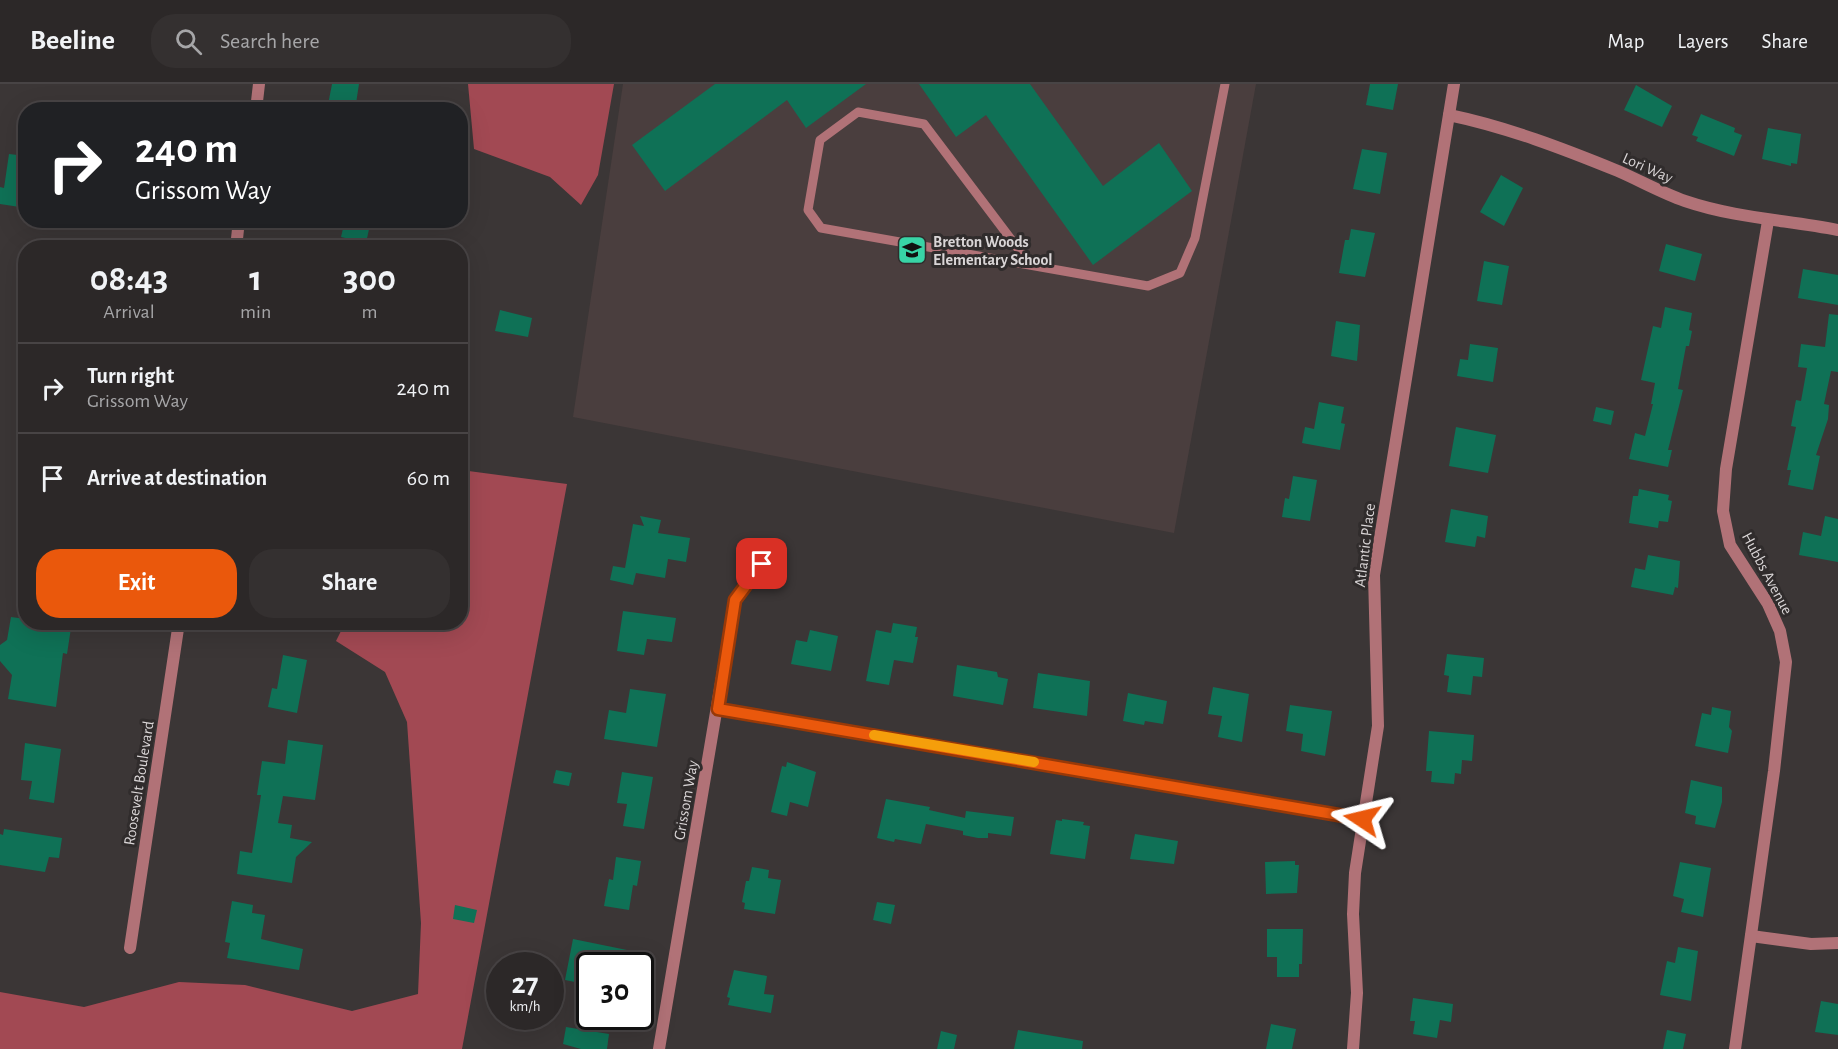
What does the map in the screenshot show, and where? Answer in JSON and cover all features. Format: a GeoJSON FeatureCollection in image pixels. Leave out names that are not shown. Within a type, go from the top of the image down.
{"type":"FeatureCollection","features":[{"type":"Feature","properties":{"kind":"street"},"geometry":{"type":"LineString","coordinates":[[257,102],[259,84]]}},
{"type":"Feature","properties":{"kind":"street","name":"Atlantic Place"},"geometry":{"type":"LineString","coordinates":[[1353,1049],[1357,993],[1353,914],[1362,819],[1378,726],[1374,575],[1454,84]]}},
{"type":"Feature","properties":{"kind":"street","name":"Lori Way"},"geometry":{"type":"LineString","coordinates":[[1449,115],[1482,122],[1537,140],[1618,171],[1683,200],[1722,212],[1768,221],[1838,230]]}},
{"type":"Feature","properties":{"kind":"street","name":"Hubbs Avenue"},"geometry":{"type":"LineString","coordinates":[[1735,1049],[1774,771],[1786,662],[1780,631],[1768,604],[1730,545],[1723,511],[1726,469],[1768,221]]}},
{"type":"Feature","properties":{"kind":"street","name":"Grissom Way"},"geometry":{"type":"LineString","coordinates":[[659,1049],[735,600],[762,564]]}},
{"type":"Feature","properties":{"kind":"street","name":"Roosevelt Boulevard"},"geometry":{"type":"LineString","coordinates":[[130,948],[178,630]]}},
{"type":"Feature","properties":{"kind":"street"},"geometry":{"type":"LineString","coordinates":[[718,709],[1362,819]]}},
{"type":"Feature","properties":{"kind":"street"},"geometry":{"type":"LineString","coordinates":[[1751,936],[1811,944],[1838,944]]}},
{"type":"Feature","properties":{"kind":"lane"},"geometry":{"type":"LineString","coordinates":[[1029,263],[924,124],[858,112],[820,140],[808,210],[821,228],[1029,263],[1148,286],[1180,273],[1196,238],[1225,84]]}},
{"type":"Feature","properties":{"kind":"shaded area"},"geometry":{"type":"Polygon","coordinates":[[[468,84],[614,84],[598,175],[581,205],[550,177],[474,149],[468,84]]]}},
{"type":"Feature","properties":{"kind":"shaded area","name":"Bretton Woods Elementary School"},"geometry":{"type":"Polygon","coordinates":[[[623,84],[1256,84],[1174,533],[573,417],[623,84]]]}},
{"type":"Feature","properties":{"kind":"shaded area"},"geometry":{"type":"Polygon","coordinates":[[[468,471],[567,484],[462,1049],[0,1049],[0,992],[84,1007],[179,982],[245,985],[352,1011],[418,994],[421,923],[407,722],[385,672],[336,641],[342,630],[468,630],[468,471]]]}},
{"type":"Feature","properties":{"kind":"building"},"geometry":{"type":"Polygon","coordinates":[[[332,84],[359,84],[356,102],[329,102],[332,84]]]}},
{"type":"Feature","properties":{"kind":"building"},"geometry":{"type":"Polygon","coordinates":[[[715,84],[866,84],[806,128],[787,100],[665,191],[632,145],[715,84]]]}},
{"type":"Feature","properties":{"kind":"building"},"geometry":{"type":"Polygon","coordinates":[[[919,84],[1030,84],[1103,186],[1159,143],[1192,191],[1093,265],[986,115],[956,137],[919,84]]]}},
{"type":"Feature","properties":{"kind":"building"},"geometry":{"type":"Polygon","coordinates":[[[1370,84],[1398,84],[1393,110],[1366,105],[1370,84]]]}},
{"type":"Feature","properties":{"kind":"building"},"geometry":{"type":"Polygon","coordinates":[[[1636,85],[1672,106],[1662,127],[1624,110],[1636,85]]]}},
{"type":"Feature","properties":{"kind":"building"},"geometry":{"type":"Polygon","coordinates":[[[1701,114],[1735,128],[1734,132],[1742,135],[1734,156],[1696,141],[1698,137],[1692,135],[1701,114]]]}},
{"type":"Feature","properties":{"kind":"building"},"geometry":{"type":"Polygon","coordinates":[[[1768,128],[1801,134],[1797,164],[1791,163],[1791,166],[1762,159],[1768,128]]]}},
{"type":"Feature","properties":{"kind":"building"},"geometry":{"type":"Polygon","coordinates":[[[1362,149],[1387,153],[1380,194],[1353,189],[1362,149]]]}},
{"type":"Feature","properties":{"kind":"building"},"geometry":{"type":"Polygon","coordinates":[[[9,154],[18,155],[18,207],[0,204],[0,187],[4,188],[9,154]]]}},
{"type":"Feature","properties":{"kind":"building"},"geometry":{"type":"Polygon","coordinates":[[[1501,175],[1523,188],[1504,226],[1480,212],[1501,175]]]}},
{"type":"Feature","properties":{"kind":"building"},"geometry":{"type":"Polygon","coordinates":[[[343,228],[369,228],[367,240],[341,237],[343,228]]]}},
{"type":"Feature","properties":{"kind":"building"},"geometry":{"type":"Polygon","coordinates":[[[1351,229],[1375,233],[1365,277],[1339,273],[1345,240],[1349,240],[1351,229]]]}},
{"type":"Feature","properties":{"kind":"building"},"geometry":{"type":"Polygon","coordinates":[[[1666,244],[1702,254],[1695,281],[1659,271],[1666,244]]]}},
{"type":"Feature","properties":{"kind":"building"},"geometry":{"type":"Polygon","coordinates":[[[1484,261],[1509,266],[1502,305],[1477,301],[1484,261]]]}},
{"type":"Feature","properties":{"kind":"building"},"geometry":{"type":"Polygon","coordinates":[[[1803,269],[1838,275],[1838,305],[1798,298],[1803,269]]]}},
{"type":"Feature","properties":{"kind":"building"},"geometry":{"type":"Polygon","coordinates":[[[1665,307],[1692,313],[1689,330],[1692,331],[1689,346],[1686,346],[1678,389],[1683,390],[1668,450],[1672,450],[1668,467],[1629,459],[1635,433],[1645,436],[1653,404],[1651,404],[1655,383],[1641,380],[1653,326],[1661,328],[1665,307]]]}},
{"type":"Feature","properties":{"kind":"building"},"geometry":{"type":"Polygon","coordinates":[[[500,310],[532,318],[528,337],[495,331],[500,310]]]}},
{"type":"Feature","properties":{"kind":"building"},"geometry":{"type":"Polygon","coordinates":[[[1829,314],[1838,315],[1838,372],[1831,371],[1824,404],[1829,405],[1828,419],[1816,455],[1820,456],[1813,490],[1788,485],[1791,470],[1787,470],[1796,427],[1791,426],[1796,400],[1801,401],[1807,368],[1798,367],[1801,344],[1825,347],[1829,314]]]}},
{"type":"Feature","properties":{"kind":"building"},"geometry":{"type":"Polygon","coordinates":[[[1336,321],[1360,325],[1357,361],[1331,356],[1336,321]]]}},
{"type":"Feature","properties":{"kind":"building"},"geometry":{"type":"Polygon","coordinates":[[[1470,344],[1498,348],[1493,382],[1457,376],[1460,359],[1468,360],[1470,344]]]}},
{"type":"Feature","properties":{"kind":"building"},"geometry":{"type":"Polygon","coordinates":[[[1319,402],[1344,407],[1341,423],[1345,424],[1340,450],[1302,443],[1305,427],[1314,429],[1319,402]]]}},
{"type":"Feature","properties":{"kind":"building"},"geometry":{"type":"Polygon","coordinates":[[[1596,407],[1614,411],[1611,425],[1593,421],[1596,407]]]}},
{"type":"Feature","properties":{"kind":"building"},"geometry":{"type":"Polygon","coordinates":[[[1456,427],[1496,435],[1488,473],[1449,466],[1456,427]]]}},
{"type":"Feature","properties":{"kind":"building"},"geometry":{"type":"Polygon","coordinates":[[[1293,476],[1317,480],[1310,521],[1282,517],[1285,498],[1289,499],[1293,476]]]}},
{"type":"Feature","properties":{"kind":"building"},"geometry":{"type":"Polygon","coordinates":[[[1639,489],[1669,495],[1668,500],[1672,501],[1668,522],[1659,521],[1658,528],[1629,523],[1633,496],[1638,496],[1639,489]]]}},
{"type":"Feature","properties":{"kind":"building"},"geometry":{"type":"Polygon","coordinates":[[[1451,509],[1488,516],[1485,538],[1477,536],[1475,547],[1445,542],[1451,509]]]}},
{"type":"Feature","properties":{"kind":"building"},"geometry":{"type":"Polygon","coordinates":[[[640,516],[661,520],[658,533],[690,538],[686,562],[668,559],[665,578],[636,573],[633,585],[610,580],[613,566],[625,568],[633,524],[644,526],[640,516]]]}},
{"type":"Feature","properties":{"kind":"building"},"geometry":{"type":"Polygon","coordinates":[[[1825,516],[1838,519],[1838,562],[1799,555],[1803,532],[1821,536],[1825,516]]]}},
{"type":"Feature","properties":{"kind":"building"},"geometry":{"type":"Polygon","coordinates":[[[1648,555],[1680,561],[1678,588],[1675,587],[1673,595],[1631,587],[1635,568],[1645,570],[1648,555]]]}},
{"type":"Feature","properties":{"kind":"building"},"geometry":{"type":"Polygon","coordinates":[[[623,611],[676,618],[672,642],[647,639],[644,655],[617,651],[623,611]]]}},
{"type":"Feature","properties":{"kind":"building"},"geometry":{"type":"Polygon","coordinates":[[[11,617],[18,618],[18,630],[71,630],[67,654],[63,653],[56,707],[8,699],[12,675],[0,661],[0,645],[7,640],[11,617]]]}},
{"type":"Feature","properties":{"kind":"building"},"geometry":{"type":"Polygon","coordinates":[[[893,623],[917,627],[915,637],[918,637],[913,663],[894,660],[889,685],[866,681],[876,630],[891,633],[893,623]]]}},
{"type":"Feature","properties":{"kind":"building"},"geometry":{"type":"Polygon","coordinates":[[[810,630],[838,636],[831,671],[791,664],[796,640],[807,642],[810,630]]]}},
{"type":"Feature","properties":{"kind":"building"},"geometry":{"type":"Polygon","coordinates":[[[1447,654],[1484,658],[1482,677],[1473,676],[1471,695],[1447,692],[1449,676],[1444,675],[1447,654]]]}},
{"type":"Feature","properties":{"kind":"building"},"geometry":{"type":"Polygon","coordinates":[[[283,655],[307,660],[297,713],[268,707],[272,688],[277,689],[283,655]]]}},
{"type":"Feature","properties":{"kind":"building"},"geometry":{"type":"Polygon","coordinates":[[[957,665],[997,672],[998,677],[1008,679],[1003,705],[953,696],[957,665]]]}},
{"type":"Feature","properties":{"kind":"building"},"geometry":{"type":"Polygon","coordinates":[[[1038,673],[1090,681],[1087,716],[1033,708],[1038,673]]]}},
{"type":"Feature","properties":{"kind":"building"},"geometry":{"type":"Polygon","coordinates":[[[1213,687],[1249,694],[1242,742],[1218,737],[1222,716],[1208,714],[1213,687]]]}},
{"type":"Feature","properties":{"kind":"building"},"geometry":{"type":"Polygon","coordinates":[[[630,689],[666,694],[657,747],[604,739],[609,710],[626,713],[630,689]]]}},
{"type":"Feature","properties":{"kind":"building"},"geometry":{"type":"Polygon","coordinates":[[[1128,693],[1167,701],[1163,724],[1145,721],[1144,725],[1123,721],[1128,693]]]}},
{"type":"Feature","properties":{"kind":"building"},"geometry":{"type":"Polygon","coordinates":[[[1290,705],[1332,711],[1325,756],[1301,751],[1303,734],[1286,731],[1290,705]]]}},
{"type":"Feature","properties":{"kind":"building"},"geometry":{"type":"Polygon","coordinates":[[[1712,707],[1731,711],[1729,727],[1732,731],[1728,753],[1695,746],[1702,713],[1711,715],[1712,707]]]}},
{"type":"Feature","properties":{"kind":"building"},"geometry":{"type":"Polygon","coordinates":[[[1429,731],[1474,735],[1472,761],[1462,760],[1461,774],[1455,773],[1454,784],[1431,782],[1432,771],[1426,771],[1429,731]]]}},
{"type":"Feature","properties":{"kind":"building"},"geometry":{"type":"Polygon","coordinates":[[[288,740],[323,745],[315,800],[283,796],[278,823],[292,825],[290,838],[312,842],[296,857],[292,883],[237,874],[240,851],[252,853],[261,795],[257,795],[262,761],[285,764],[288,740]]]}},
{"type":"Feature","properties":{"kind":"building"},"geometry":{"type":"Polygon","coordinates":[[[25,743],[61,749],[54,803],[29,799],[32,781],[21,780],[25,743]]]}},
{"type":"Feature","properties":{"kind":"building"},"geometry":{"type":"Polygon","coordinates":[[[787,762],[816,772],[808,807],[790,802],[787,816],[771,812],[782,766],[786,767],[787,762]]]}},
{"type":"Feature","properties":{"kind":"building"},"geometry":{"type":"Polygon","coordinates":[[[556,770],[572,773],[569,786],[553,783],[556,770]]]}},
{"type":"Feature","properties":{"kind":"building"},"geometry":{"type":"Polygon","coordinates":[[[622,772],[653,777],[644,829],[623,826],[627,804],[617,803],[622,772]]]}},
{"type":"Feature","properties":{"kind":"building"},"geometry":{"type":"Polygon","coordinates":[[[1691,780],[1722,787],[1722,802],[1715,828],[1695,824],[1696,816],[1685,813],[1691,780]]]}},
{"type":"Feature","properties":{"kind":"building"},"geometry":{"type":"Polygon","coordinates":[[[886,799],[930,807],[929,810],[965,818],[966,811],[1014,817],[1011,836],[988,833],[988,838],[978,838],[963,835],[963,831],[926,824],[921,844],[877,838],[886,799]]]}},
{"type":"Feature","properties":{"kind":"building"},"geometry":{"type":"Polygon","coordinates":[[[1062,819],[1084,822],[1083,825],[1090,826],[1085,859],[1050,854],[1056,820],[1062,821],[1062,819]]]}},
{"type":"Feature","properties":{"kind":"building"},"geometry":{"type":"Polygon","coordinates":[[[4,829],[62,838],[59,858],[49,857],[45,872],[0,865],[0,834],[3,835],[4,829]]]}},
{"type":"Feature","properties":{"kind":"building"},"geometry":{"type":"Polygon","coordinates":[[[1135,834],[1178,841],[1174,864],[1130,859],[1135,834]]]}},
{"type":"Feature","properties":{"kind":"building"},"geometry":{"type":"Polygon","coordinates":[[[616,857],[641,861],[637,886],[633,885],[629,910],[604,906],[609,879],[613,880],[616,857]]]}},
{"type":"Feature","properties":{"kind":"building"},"geometry":{"type":"Polygon","coordinates":[[[1295,861],[1295,865],[1299,865],[1297,893],[1266,894],[1265,862],[1295,861]]]}},
{"type":"Feature","properties":{"kind":"building"},"geometry":{"type":"Polygon","coordinates":[[[1680,862],[1711,868],[1703,917],[1681,912],[1684,899],[1673,896],[1680,862]]]}},
{"type":"Feature","properties":{"kind":"building"},"geometry":{"type":"Polygon","coordinates":[[[752,867],[769,870],[768,878],[781,880],[775,914],[744,909],[745,903],[742,902],[746,881],[749,881],[752,867]]]}},
{"type":"Feature","properties":{"kind":"building"},"geometry":{"type":"Polygon","coordinates":[[[232,901],[253,905],[252,913],[265,915],[261,939],[303,949],[299,970],[227,958],[230,943],[225,942],[232,901]]]}},
{"type":"Feature","properties":{"kind":"building"},"geometry":{"type":"Polygon","coordinates":[[[877,902],[895,905],[891,924],[873,920],[877,902]]]}},
{"type":"Feature","properties":{"kind":"building"},"geometry":{"type":"Polygon","coordinates":[[[455,905],[477,910],[474,923],[453,919],[455,905]]]}},
{"type":"Feature","properties":{"kind":"building"},"geometry":{"type":"Polygon","coordinates":[[[1267,929],[1303,929],[1302,964],[1299,964],[1299,977],[1277,977],[1277,957],[1267,957],[1267,929]]]}},
{"type":"Feature","properties":{"kind":"building"},"geometry":{"type":"Polygon","coordinates":[[[573,939],[627,950],[627,952],[576,952],[576,982],[565,980],[573,939]]]}},
{"type":"Feature","properties":{"kind":"building"},"geometry":{"type":"Polygon","coordinates":[[[1678,947],[1698,951],[1691,1001],[1660,995],[1667,961],[1675,963],[1678,947]]]}},
{"type":"Feature","properties":{"kind":"building"},"geometry":{"type":"Polygon","coordinates":[[[734,970],[767,976],[764,994],[774,995],[771,1013],[728,1005],[730,998],[727,997],[734,970]]]}},
{"type":"Feature","properties":{"kind":"building"},"geometry":{"type":"Polygon","coordinates":[[[1413,998],[1453,1004],[1451,1022],[1440,1020],[1437,1038],[1413,1034],[1415,1021],[1410,1021],[1413,998]]]}},
{"type":"Feature","properties":{"kind":"building"},"geometry":{"type":"Polygon","coordinates":[[[1821,1001],[1838,1004],[1838,1035],[1815,1032],[1821,1001]]]}},
{"type":"Feature","properties":{"kind":"building"},"geometry":{"type":"Polygon","coordinates":[[[1271,1024],[1296,1029],[1292,1049],[1266,1049],[1271,1024]]]}},
{"type":"Feature","properties":{"kind":"building"},"geometry":{"type":"Polygon","coordinates":[[[566,1027],[609,1034],[607,1049],[581,1049],[563,1044],[566,1027]]]}},
{"type":"Feature","properties":{"kind":"building"},"geometry":{"type":"Polygon","coordinates":[[[1018,1030],[1083,1041],[1082,1049],[1014,1049],[1018,1030]]]}},
{"type":"Feature","properties":{"kind":"building"},"geometry":{"type":"Polygon","coordinates":[[[1667,1030],[1686,1034],[1683,1049],[1663,1049],[1667,1030]]]}},
{"type":"Feature","properties":{"kind":"building"},"geometry":{"type":"Polygon","coordinates":[[[941,1031],[957,1035],[954,1049],[937,1049],[941,1031]]]}},
{"type":"Feature","properties":{"kind":"slow traffic"},"geometry":{"type":"LineString","coordinates":[[874,735],[1034,762]]}},
{"type":"Feature","properties":{"kind":"place","name":"Bretton Woods Elementary School"},"geometry":{"type":"Point","coordinates":[912,250]}},
{"type":"Feature","properties":{"kind":"route"},"geometry":{"type":"LineString","coordinates":[[762,564],[735,600],[718,709],[1362,819]]}}]}
